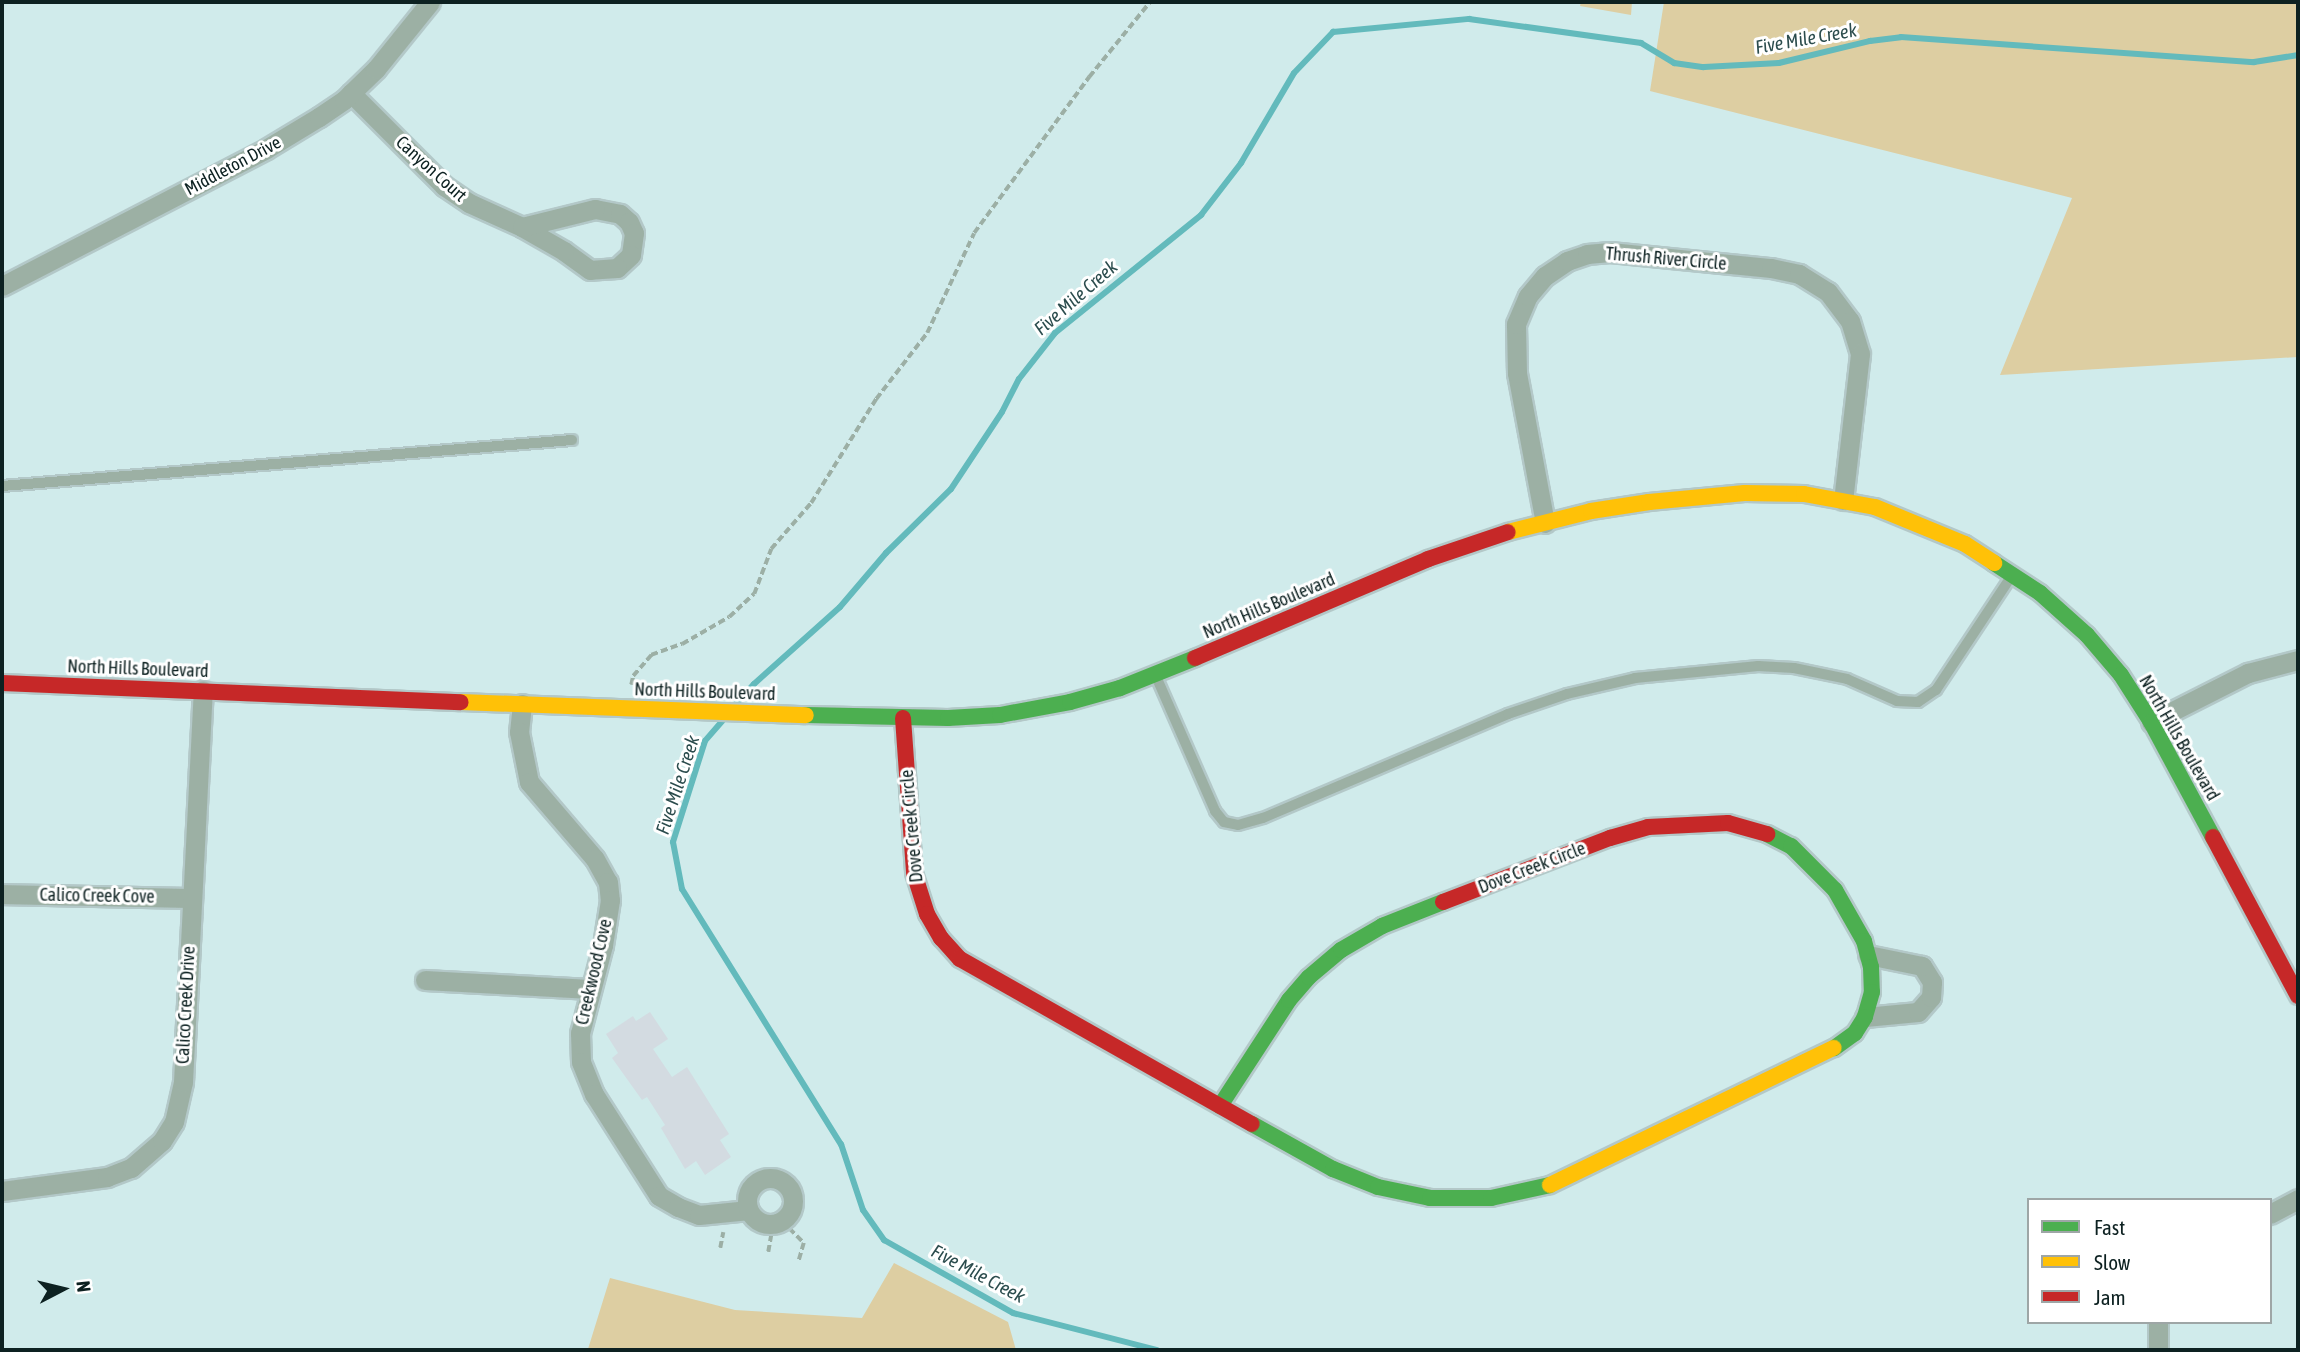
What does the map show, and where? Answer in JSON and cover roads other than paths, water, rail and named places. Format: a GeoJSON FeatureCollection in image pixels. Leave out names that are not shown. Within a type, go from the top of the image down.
{"type":"FeatureCollection","features":[{"type":"Feature","properties":{"kind":"street","name":"Middleton Drive"},"geometry":{"type":"LineString","coordinates":[[2,286],[266,149],[351,93],[376,69],[430,2]]}},
{"type":"Feature","properties":{"kind":"street","name":"Canyon Court"},"geometry":{"type":"LineString","coordinates":[[351,93],[444,186],[469,204],[565,251],[590,270],[617,268],[631,255],[635,242],[629,222],[608,209],[595,209],[522,228]]}},
{"type":"Feature","properties":{"kind":"street","name":"Thrush River Circle"},"geometry":{"type":"LineString","coordinates":[[1545,523],[1517,373],[1516,324],[1528,296],[1545,276],[1567,261],[1587,254],[1610,252],[1771,268],[1799,275],[1828,292],[1850,321],[1860,354],[1843,500]]}},
{"type":"Feature","properties":{"kind":"street","name":"North Hills Boulevard"},"geometry":{"type":"LineString","coordinates":[[2,683],[769,714],[903,718],[1000,715],[1070,702],[1155,674],[1428,559],[1496,535],[1591,510],[1703,496],[1804,494],[1875,507],[1965,544],[2013,574],[2060,610],[2087,635],[2121,675],[2151,722],[2298,996]]}},
{"type":"Feature","properties":{"kind":"street"},"geometry":{"type":"LineString","coordinates":[[2151,722],[2248,673],[2298,660]]}},
{"type":"Feature","properties":{"kind":"street","name":"Calico Creek Drive"},"geometry":{"type":"LineString","coordinates":[[2,1191],[107,1177],[131,1168],[162,1141],[180,1103],[203,691]]}},
{"type":"Feature","properties":{"kind":"street","name":"Creekwood Cove"},"geometry":{"type":"LineString","coordinates":[[522,704],[520,743],[529,782],[595,859],[608,882],[607,917],[580,1033],[580,1062],[594,1094],[646,1180],[659,1196],[691,1213],[718,1215],[749,1210]]}},
{"type":"Feature","properties":{"kind":"street","name":"Dove Creek Circle"},"geometry":{"type":"LineString","coordinates":[[903,718],[914,873],[927,915],[941,938],[960,959],[983,974],[1333,1169],[1378,1187],[1430,1198],[1491,1198],[1551,1185],[1840,1045],[1855,1033],[1865,1017],[1872,992],[1868,955],[1835,890],[1810,862],[1791,846],[1768,834],[1728,823],[1680,822],[1648,827],[1610,838],[1382,926],[1341,950],[1309,977],[1289,1000],[1220,1106]]}},
{"type":"Feature","properties":{"kind":"street","name":"Calico Creek Cove"},"geometry":{"type":"LineString","coordinates":[[2,894],[192,898]]}},
{"type":"Feature","properties":{"kind":"street"},"geometry":{"type":"LineString","coordinates":[[1865,1017],[1918,1012],[1931,997],[1932,982],[1922,966],[1868,955]]}},
{"type":"Feature","properties":{"kind":"street"},"geometry":{"type":"LineString","coordinates":[[425,981],[590,989]]}},
{"type":"Feature","properties":{"kind":"street"},"geometry":{"type":"LineString","coordinates":[[776,1178],[783,1181],[792,1194],[791,1209],[777,1222],[759,1221],[749,1210],[750,1188],[762,1179],[776,1178]]}},
{"type":"Feature","properties":{"kind":"street"},"geometry":{"type":"LineString","coordinates":[[2272,1213],[2298,1199]]}},
{"type":"Feature","properties":{"kind":"street"},"geometry":{"type":"LineString","coordinates":[[2158,1324],[2158,1350]]}},
{"type":"Feature","properties":{"kind":"lane"},"geometry":{"type":"LineString","coordinates":[[2,486],[572,440]]}},
{"type":"Feature","properties":{"kind":"lane"},"geometry":{"type":"LineString","coordinates":[[1155,674],[1216,811],[1224,822],[1238,825],[1263,818],[1508,714],[1567,694],[1635,678],[1758,666],[1794,667],[1838,676],[1897,701],[1918,702],[1936,690],[2013,574]]}},
{"type":"Feature","properties":{"kind":"waterway","name":"Five Mile Creek"},"geometry":{"type":"LineString","coordinates":[[735,705],[754,684],[840,607],[886,553],[951,489],[1002,412],[1019,379],[1055,333],[1201,215],[1241,163],[1294,73],[1333,32],[1469,19],[1641,43],[1674,63],[1704,67],[1779,63],[1870,41],[1901,37],[2254,62],[2298,55]]}},
{"type":"Feature","properties":{"kind":"waterway","name":"Five Mile Creek"},"geometry":{"type":"LineString","coordinates":[[724,719],[705,741],[673,842],[682,889],[841,1144],[863,1210],[884,1240],[1013,1313],[1157,1350]]}}]}
